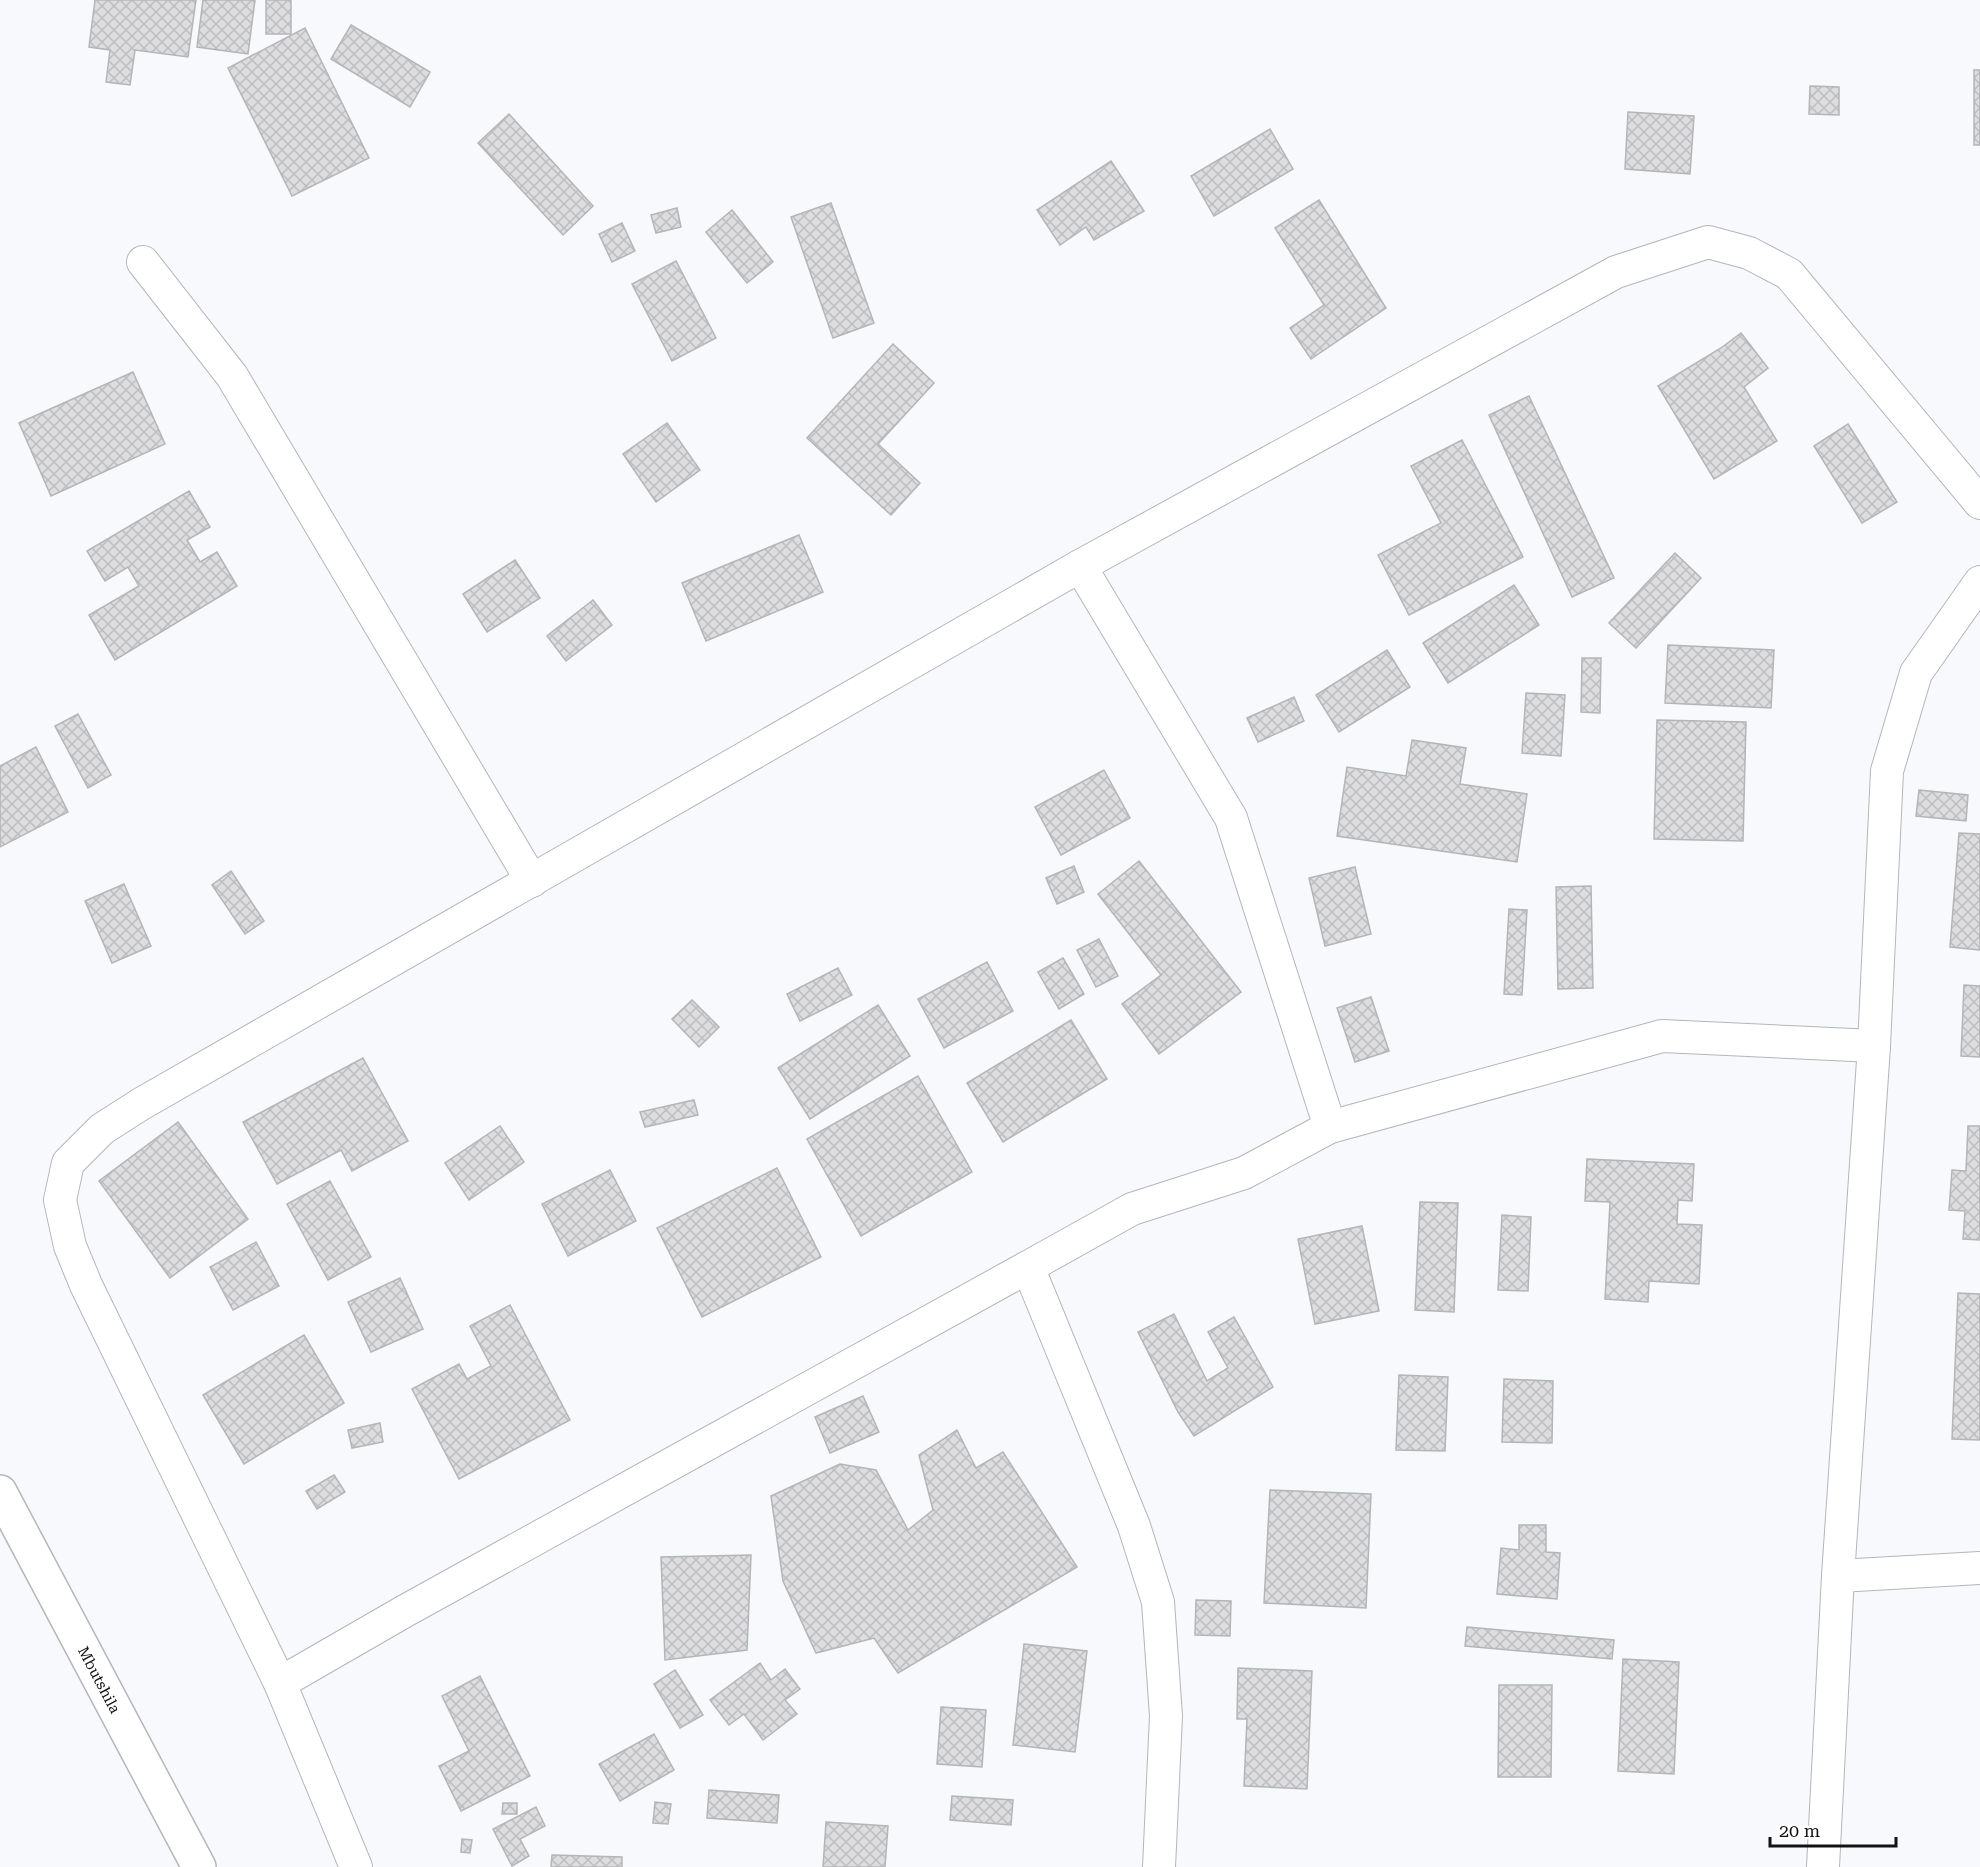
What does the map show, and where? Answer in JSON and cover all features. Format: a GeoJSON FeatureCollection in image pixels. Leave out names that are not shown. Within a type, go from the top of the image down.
{"type":"FeatureCollection","features":[{"type":"Feature","properties":{"kind":"street"},"geometry":{"type":"LineString","coordinates":[[356,1867],[280,1683],[96,1307],[70,1246],[60,1200],[68,1163],[102,1129],[141,1104],[1080,566],[1616,272],[1708,242],[1749,253],[1789,274],[1980,503]]}},
{"type":"Feature","properties":{"kind":"street"},"geometry":{"type":"LineString","coordinates":[[143,262],[232,376],[532,881]]}},
{"type":"Feature","properties":{"kind":"street"},"geometry":{"type":"LineString","coordinates":[[1080,566],[1231,818],[1330,1127]]}},
{"type":"Feature","properties":{"kind":"street"},"geometry":{"type":"LineString","coordinates":[[1823,1867],[1838,1576],[1874,1046],[1887,771],[1916,673],[1980,582]]}},
{"type":"Feature","properties":{"kind":"street"},"geometry":{"type":"LineString","coordinates":[[280,1683],[416,1605],[1132,1209],[1244,1173],[1330,1127],[1662,1036],[1874,1046]]}},
{"type":"Feature","properties":{"kind":"street"},"geometry":{"type":"LineString","coordinates":[[1028,1266],[1134,1526],[1158,1602],[1166,1716],[1159,1867]]}},
{"type":"Feature","properties":{"kind":"street","name":"Mbutshila"},"geometry":{"type":"LineString","coordinates":[[0,1492],[199,1867]]}},
{"type":"Feature","properties":{"kind":"street"},"geometry":{"type":"LineString","coordinates":[[1838,1576],[1980,1568]]}},
{"type":"Feature","properties":{"kind":"building"},"geometry":{"type":"Polygon","coordinates":[[[95,0],[196,0],[188,57],[135,50],[130,85],[106,82],[110,50],[89,47],[95,0]]]}},
{"type":"Feature","properties":{"kind":"building"},"geometry":{"type":"Polygon","coordinates":[[[203,0],[255,0],[248,54],[197,47],[203,0]]]}},
{"type":"Feature","properties":{"kind":"building"},"geometry":{"type":"Polygon","coordinates":[[[266,0],[291,0],[291,34],[266,34],[266,0]]]}},
{"type":"Feature","properties":{"kind":"building"},"geometry":{"type":"Polygon","coordinates":[[[351,25],[430,72],[410,107],[331,59],[351,25]]]}},
{"type":"Feature","properties":{"kind":"building"},"geometry":{"type":"Polygon","coordinates":[[[305,28],[369,158],[292,196],[228,68],[305,28]]]}},
{"type":"Feature","properties":{"kind":"building"},"geometry":{"type":"Polygon","coordinates":[[[1974,70],[1980,70],[1980,145],[1974,145],[1974,70]]]}},
{"type":"Feature","properties":{"kind":"building"},"geometry":{"type":"Polygon","coordinates":[[[1810,86],[1839,87],[1839,115],[1809,114],[1810,86]]]}},
{"type":"Feature","properties":{"kind":"building"},"geometry":{"type":"Polygon","coordinates":[[[1628,112],[1694,116],[1690,174],[1625,169],[1628,112]]]}},
{"type":"Feature","properties":{"kind":"building"},"geometry":{"type":"Polygon","coordinates":[[[509,114],[593,206],[563,235],[478,143],[509,114]]]}},
{"type":"Feature","properties":{"kind":"building"},"geometry":{"type":"Polygon","coordinates":[[[1270,129],[1293,169],[1214,216],[1191,176],[1270,129]]]}},
{"type":"Feature","properties":{"kind":"building"},"geometry":{"type":"Polygon","coordinates":[[[1111,161],[1144,211],[1094,240],[1086,227],[1060,245],[1037,210],[1111,161]]]}},
{"type":"Feature","properties":{"kind":"building"},"geometry":{"type":"Polygon","coordinates":[[[1319,200],[1386,308],[1311,359],[1290,328],[1324,305],[1275,228],[1319,200]]]}},
{"type":"Feature","properties":{"kind":"building"},"geometry":{"type":"Polygon","coordinates":[[[831,203],[874,323],[833,338],[791,217],[831,203]]]}},
{"type":"Feature","properties":{"kind":"building"},"geometry":{"type":"Polygon","coordinates":[[[677,208],[681,227],[656,233],[651,215],[677,208]]]}},
{"type":"Feature","properties":{"kind":"building"},"geometry":{"type":"Polygon","coordinates":[[[732,210],[773,262],[747,283],[706,232],[732,210]]]}},
{"type":"Feature","properties":{"kind":"building"},"geometry":{"type":"Polygon","coordinates":[[[622,223],[635,251],[612,262],[599,234],[622,223]]]}},
{"type":"Feature","properties":{"kind":"building"},"geometry":{"type":"Polygon","coordinates":[[[676,261],[716,338],[672,361],[632,284],[676,261]]]}},
{"type":"Feature","properties":{"kind":"building"},"geometry":{"type":"Polygon","coordinates":[[[1741,333],[1768,368],[1744,387],[1777,441],[1714,479],[1658,386],[1721,348],[1741,333]]]}},
{"type":"Feature","properties":{"kind":"building"},"geometry":{"type":"Polygon","coordinates":[[[893,344],[934,383],[878,444],[920,483],[891,515],[807,438],[893,344]]]}},
{"type":"Feature","properties":{"kind":"building"},"geometry":{"type":"Polygon","coordinates":[[[133,372],[165,444],[51,496],[19,423],[133,372]]]}},
{"type":"Feature","properties":{"kind":"building"},"geometry":{"type":"Polygon","coordinates":[[[1529,396],[1614,578],[1572,597],[1489,415],[1529,396]]]}},
{"type":"Feature","properties":{"kind":"building"},"geometry":{"type":"Polygon","coordinates":[[[667,423],[700,470],[656,502],[623,454],[667,423]]]}},
{"type":"Feature","properties":{"kind":"building"},"geometry":{"type":"Polygon","coordinates":[[[1848,424],[1897,502],[1862,523],[1814,446],[1848,424]]]}},
{"type":"Feature","properties":{"kind":"building"},"geometry":{"type":"Polygon","coordinates":[[[1462,440],[1523,557],[1409,615],[1378,555],[1441,523],[1411,466],[1462,440]]]}},
{"type":"Feature","properties":{"kind":"building"},"geometry":{"type":"Polygon","coordinates":[[[189,491],[210,527],[187,540],[200,562],[217,552],[237,586],[115,660],[89,615],[139,586],[128,567],[105,581],[87,551],[189,491]]]}},
{"type":"Feature","properties":{"kind":"building"},"geometry":{"type":"Polygon","coordinates":[[[799,535],[823,592],[706,641],[682,583],[799,535]]]}},
{"type":"Feature","properties":{"kind":"building"},"geometry":{"type":"Polygon","coordinates":[[[1675,553],[1701,578],[1636,648],[1609,623],[1675,553]]]}},
{"type":"Feature","properties":{"kind":"building"},"geometry":{"type":"Polygon","coordinates":[[[515,560],[540,598],[487,632],[463,594],[515,560]]]}},
{"type":"Feature","properties":{"kind":"building"},"geometry":{"type":"Polygon","coordinates":[[[1514,585],[1539,625],[1448,683],[1423,643],[1514,585]]]}},
{"type":"Feature","properties":{"kind":"building"},"geometry":{"type":"Polygon","coordinates":[[[593,600],[612,625],[566,661],[547,636],[593,600]]]}},
{"type":"Feature","properties":{"kind":"building"},"geometry":{"type":"Polygon","coordinates":[[[1668,645],[1774,650],[1771,708],[1665,703],[1668,645]]]}},
{"type":"Feature","properties":{"kind":"building"},"geometry":{"type":"Polygon","coordinates":[[[1387,650],[1410,687],[1339,732],[1316,695],[1387,650]]]}},
{"type":"Feature","properties":{"kind":"building"},"geometry":{"type":"Polygon","coordinates":[[[1582,658],[1601,658],[1600,713],[1581,712],[1582,658]]]}},
{"type":"Feature","properties":{"kind":"building"},"geometry":{"type":"Polygon","coordinates":[[[1526,693],[1565,695],[1561,756],[1522,753],[1526,693]]]}},
{"type":"Feature","properties":{"kind":"building"},"geometry":{"type":"Polygon","coordinates":[[[1294,697],[1304,721],[1258,742],[1247,718],[1294,697]]]}},
{"type":"Feature","properties":{"kind":"building"},"geometry":{"type":"Polygon","coordinates":[[[78,714],[111,775],[88,788],[55,726],[78,714]]]}},
{"type":"Feature","properties":{"kind":"building"},"geometry":{"type":"Polygon","coordinates":[[[1657,720],[1746,722],[1743,841],[1654,839],[1657,720]]]}},
{"type":"Feature","properties":{"kind":"building"},"geometry":{"type":"Polygon","coordinates":[[[1412,740],[1466,748],[1460,784],[1527,794],[1517,862],[1337,836],[1347,767],[1406,776],[1412,740]]]}},
{"type":"Feature","properties":{"kind":"building"},"geometry":{"type":"Polygon","coordinates":[[[36,747],[68,812],[0,847],[0,766],[36,747]]]}},
{"type":"Feature","properties":{"kind":"building"},"geometry":{"type":"Polygon","coordinates":[[[1104,770],[1130,818],[1061,855],[1035,807],[1104,770]]]}},
{"type":"Feature","properties":{"kind":"building"},"geometry":{"type":"Polygon","coordinates":[[[1919,790],[1968,795],[1966,821],[1916,816],[1919,790]]]}},
{"type":"Feature","properties":{"kind":"building"},"geometry":{"type":"Polygon","coordinates":[[[1959,833],[1980,834],[1980,950],[1950,947],[1959,833]]]}},
{"type":"Feature","properties":{"kind":"building"},"geometry":{"type":"Polygon","coordinates":[[[1139,861],[1241,992],[1159,1054],[1122,1004],[1161,975],[1098,894],[1139,861]]]}},
{"type":"Feature","properties":{"kind":"building"},"geometry":{"type":"Polygon","coordinates":[[[1074,866],[1084,892],[1057,904],[1046,878],[1074,866]]]}},
{"type":"Feature","properties":{"kind":"building"},"geometry":{"type":"Polygon","coordinates":[[[1355,867],[1371,934],[1325,946],[1309,878],[1355,867]]]}},
{"type":"Feature","properties":{"kind":"building"},"geometry":{"type":"Polygon","coordinates":[[[231,871],[264,921],[245,934],[212,885],[231,871]]]}},
{"type":"Feature","properties":{"kind":"building"},"geometry":{"type":"Polygon","coordinates":[[[124,884],[151,946],[112,963],[85,901],[124,884]]]}},
{"type":"Feature","properties":{"kind":"building"},"geometry":{"type":"Polygon","coordinates":[[[1591,886],[1593,988],[1558,989],[1556,887],[1591,886]]]}},
{"type":"Feature","properties":{"kind":"building"},"geometry":{"type":"Polygon","coordinates":[[[1509,909],[1527,910],[1522,995],[1504,994],[1509,909]]]}},
{"type":"Feature","properties":{"kind":"building"},"geometry":{"type":"Polygon","coordinates":[[[1099,939],[1118,976],[1096,987],[1077,950],[1099,939]]]}},
{"type":"Feature","properties":{"kind":"building"},"geometry":{"type":"Polygon","coordinates":[[[1063,958],[1084,994],[1059,1009],[1038,972],[1063,958]]]}},
{"type":"Feature","properties":{"kind":"building"},"geometry":{"type":"Polygon","coordinates":[[[987,962],[1013,1011],[944,1048],[918,999],[987,962]]]}},
{"type":"Feature","properties":{"kind":"building"},"geometry":{"type":"Polygon","coordinates":[[[838,968],[852,995],[800,1021],[787,994],[838,968]]]}},
{"type":"Feature","properties":{"kind":"building"},"geometry":{"type":"Polygon","coordinates":[[[1964,985],[1980,986],[1980,1057],[1961,1056],[1964,985]]]}},
{"type":"Feature","properties":{"kind":"building"},"geometry":{"type":"Polygon","coordinates":[[[1371,997],[1389,1051],[1355,1062],[1337,1008],[1371,997]]]}},
{"type":"Feature","properties":{"kind":"building"},"geometry":{"type":"Polygon","coordinates":[[[692,1000],[719,1027],[699,1047],[672,1019],[692,1000]]]}},
{"type":"Feature","properties":{"kind":"building"},"geometry":{"type":"Polygon","coordinates":[[[878,1005],[910,1056],[810,1119],[778,1068],[878,1005]]]}},
{"type":"Feature","properties":{"kind":"building"},"geometry":{"type":"Polygon","coordinates":[[[1071,1020],[1107,1079],[1003,1142],[967,1083],[1071,1020]]]}},
{"type":"Feature","properties":{"kind":"building"},"geometry":{"type":"Polygon","coordinates":[[[363,1058],[408,1141],[352,1171],[341,1150],[277,1184],[243,1122],[363,1058]]]}},
{"type":"Feature","properties":{"kind":"building"},"geometry":{"type":"Polygon","coordinates":[[[918,1076],[972,1172],[861,1236],[807,1139],[918,1076]]]}},
{"type":"Feature","properties":{"kind":"building"},"geometry":{"type":"Polygon","coordinates":[[[694,1100],[698,1115],[645,1127],[640,1112],[694,1100]]]}},
{"type":"Feature","properties":{"kind":"building"},"geometry":{"type":"Polygon","coordinates":[[[178,1122],[248,1219],[170,1278],[99,1181],[178,1122]]]}},
{"type":"Feature","properties":{"kind":"building"},"geometry":{"type":"Polygon","coordinates":[[[500,1126],[524,1162],[469,1200],[445,1163],[500,1126]]]}},
{"type":"Feature","properties":{"kind":"building"},"geometry":{"type":"Polygon","coordinates":[[[1968,1126],[1980,1126],[1980,1240],[1963,1239],[1965,1211],[1949,1210],[1952,1170],[1966,1171],[1968,1126]]]}},
{"type":"Feature","properties":{"kind":"building"},"geometry":{"type":"Polygon","coordinates":[[[1587,1159],[1694,1164],[1692,1201],[1678,1200],[1677,1224],[1702,1225],[1699,1284],[1649,1281],[1648,1302],[1605,1299],[1610,1202],[1585,1201],[1587,1159]]]}},
{"type":"Feature","properties":{"kind":"building"},"geometry":{"type":"Polygon","coordinates":[[[777,1168],[821,1257],[702,1317],[657,1228],[777,1168]]]}},
{"type":"Feature","properties":{"kind":"building"},"geometry":{"type":"Polygon","coordinates":[[[610,1170],[636,1221],[568,1256],[542,1204],[610,1170]]]}},
{"type":"Feature","properties":{"kind":"building"},"geometry":{"type":"Polygon","coordinates":[[[330,1181],[371,1257],[328,1280],[287,1204],[330,1181]]]}},
{"type":"Feature","properties":{"kind":"building"},"geometry":{"type":"Polygon","coordinates":[[[1420,1202],[1458,1203],[1454,1312],[1415,1310],[1420,1202]]]}},
{"type":"Feature","properties":{"kind":"building"},"geometry":{"type":"Polygon","coordinates":[[[1502,1215],[1531,1217],[1528,1291],[1498,1290],[1502,1215]]]}},
{"type":"Feature","properties":{"kind":"building"},"geometry":{"type":"Polygon","coordinates":[[[1362,1226],[1379,1311],[1315,1324],[1298,1239],[1362,1226]]]}},
{"type":"Feature","properties":{"kind":"building"},"geometry":{"type":"Polygon","coordinates":[[[256,1242],[279,1286],[233,1310],[210,1267],[256,1242]]]}},
{"type":"Feature","properties":{"kind":"building"},"geometry":{"type":"Polygon","coordinates":[[[400,1278],[423,1329],[371,1352],[348,1302],[400,1278]]]}},
{"type":"Feature","properties":{"kind":"building"},"geometry":{"type":"Polygon","coordinates":[[[1958,1293],[1980,1294],[1980,1440],[1952,1439],[1958,1293]]]}},
{"type":"Feature","properties":{"kind":"building"},"geometry":{"type":"Polygon","coordinates":[[[510,1305],[570,1420],[459,1479],[412,1389],[459,1364],[467,1379],[491,1366],[470,1326],[510,1305]]]}},
{"type":"Feature","properties":{"kind":"building"},"geometry":{"type":"Polygon","coordinates":[[[1174,1314],[1207,1381],[1228,1368],[1208,1332],[1234,1317],[1273,1387],[1194,1436],[1178,1412],[1138,1332],[1174,1314]]]}},
{"type":"Feature","properties":{"kind":"building"},"geometry":{"type":"Polygon","coordinates":[[[304,1335],[344,1403],[244,1464],[203,1395],[304,1335]]]}},
{"type":"Feature","properties":{"kind":"building"},"geometry":{"type":"Polygon","coordinates":[[[1399,1375],[1448,1377],[1445,1451],[1396,1450],[1399,1375]]]}},
{"type":"Feature","properties":{"kind":"building"},"geometry":{"type":"Polygon","coordinates":[[[1504,1379],[1553,1381],[1552,1443],[1502,1442],[1504,1379]]]}},
{"type":"Feature","properties":{"kind":"building"},"geometry":{"type":"Polygon","coordinates":[[[863,1396],[879,1432],[830,1453],[815,1417],[863,1396]]]}},
{"type":"Feature","properties":{"kind":"building"},"geometry":{"type":"Polygon","coordinates":[[[380,1423],[383,1442],[352,1448],[348,1430],[380,1423]]]}},
{"type":"Feature","properties":{"kind":"building"},"geometry":{"type":"Polygon","coordinates":[[[957,1430],[976,1468],[1003,1452],[1077,1567],[898,1673],[874,1638],[816,1653],[783,1581],[771,1496],[840,1464],[876,1470],[908,1530],[933,1510],[919,1455],[957,1430]]]}},
{"type":"Feature","properties":{"kind":"building"},"geometry":{"type":"Polygon","coordinates":[[[334,1475],[345,1492],[317,1509],[306,1491],[334,1475]]]}},
{"type":"Feature","properties":{"kind":"building"},"geometry":{"type":"Polygon","coordinates":[[[1270,1490],[1371,1494],[1366,1608],[1264,1603],[1270,1490]]]}},
{"type":"Feature","properties":{"kind":"building"},"geometry":{"type":"Polygon","coordinates":[[[1519,1525],[1546,1525],[1546,1552],[1560,1553],[1557,1599],[1497,1594],[1501,1548],[1519,1550],[1519,1525]]]}},
{"type":"Feature","properties":{"kind":"building"},"geometry":{"type":"Polygon","coordinates":[[[751,1555],[747,1650],[665,1660],[661,1557],[751,1555]]]}},
{"type":"Feature","properties":{"kind":"building"},"geometry":{"type":"Polygon","coordinates":[[[1196,1600],[1231,1601],[1230,1636],[1195,1635],[1196,1600]]]}},
{"type":"Feature","properties":{"kind":"building"},"geometry":{"type":"Polygon","coordinates":[[[1467,1627],[1614,1640],[1612,1659],[1465,1646],[1467,1627]]]}},
{"type":"Feature","properties":{"kind":"building"},"geometry":{"type":"Polygon","coordinates":[[[1024,1644],[1087,1651],[1075,1752],[1013,1745],[1024,1644]]]}},
{"type":"Feature","properties":{"kind":"building"},"geometry":{"type":"Polygon","coordinates":[[[1623,1659],[1679,1662],[1674,1774],[1618,1771],[1623,1659]]]}},
{"type":"Feature","properties":{"kind":"building"},"geometry":{"type":"Polygon","coordinates":[[[760,1663],[771,1680],[785,1669],[800,1689],[785,1700],[797,1714],[763,1740],[744,1714],[729,1725],[710,1700],[760,1663]]]}},
{"type":"Feature","properties":{"kind":"building"},"geometry":{"type":"Polygon","coordinates":[[[1238,1668],[1312,1671],[1307,1789],[1244,1786],[1247,1719],[1237,1719],[1238,1668]]]}},
{"type":"Feature","properties":{"kind":"building"},"geometry":{"type":"Polygon","coordinates":[[[675,1670],[703,1715],[680,1728],[654,1684],[675,1670]]]}},
{"type":"Feature","properties":{"kind":"building"},"geometry":{"type":"Polygon","coordinates":[[[480,1676],[530,1776],[461,1811],[439,1766],[469,1751],[442,1696],[480,1676]]]}},
{"type":"Feature","properties":{"kind":"building"},"geometry":{"type":"Polygon","coordinates":[[[1499,1685],[1552,1685],[1551,1777],[1498,1777],[1499,1685]]]}},
{"type":"Feature","properties":{"kind":"building"},"geometry":{"type":"Polygon","coordinates":[[[941,1707],[986,1710],[982,1767],[937,1764],[941,1707]]]}},
{"type":"Feature","properties":{"kind":"building"},"geometry":{"type":"Polygon","coordinates":[[[654,1734],[674,1770],[620,1801],[599,1764],[654,1734]]]}},
{"type":"Feature","properties":{"kind":"building"},"geometry":{"type":"Polygon","coordinates":[[[709,1790],[779,1795],[777,1823],[707,1818],[709,1790]]]}},
{"type":"Feature","properties":{"kind":"building"},"geometry":{"type":"Polygon","coordinates":[[[952,1796],[1013,1800],[1011,1825],[950,1820],[952,1796]]]}},
{"type":"Feature","properties":{"kind":"building"},"geometry":{"type":"Polygon","coordinates":[[[655,1802],[671,1804],[668,1824],[653,1823],[655,1802]]]}},
{"type":"Feature","properties":{"kind":"building"},"geometry":{"type":"Polygon","coordinates":[[[503,1803],[517,1803],[517,1814],[502,1814],[503,1803]]]}},
{"type":"Feature","properties":{"kind":"building"},"geometry":{"type":"Polygon","coordinates":[[[536,1807],[545,1826],[520,1839],[529,1856],[512,1866],[493,1829],[536,1807]]]}},
{"type":"Feature","properties":{"kind":"building"},"geometry":{"type":"Polygon","coordinates":[[[826,1822],[888,1826],[885,1867],[823,1867],[826,1822]]]}},
{"type":"Feature","properties":{"kind":"building"},"geometry":{"type":"Polygon","coordinates":[[[462,1839],[472,1840],[470,1853],[461,1852],[462,1839]]]}},
{"type":"Feature","properties":{"kind":"building"},"geometry":{"type":"Polygon","coordinates":[[[552,1855],[622,1857],[622,1867],[551,1867],[552,1855]]]}}]}
